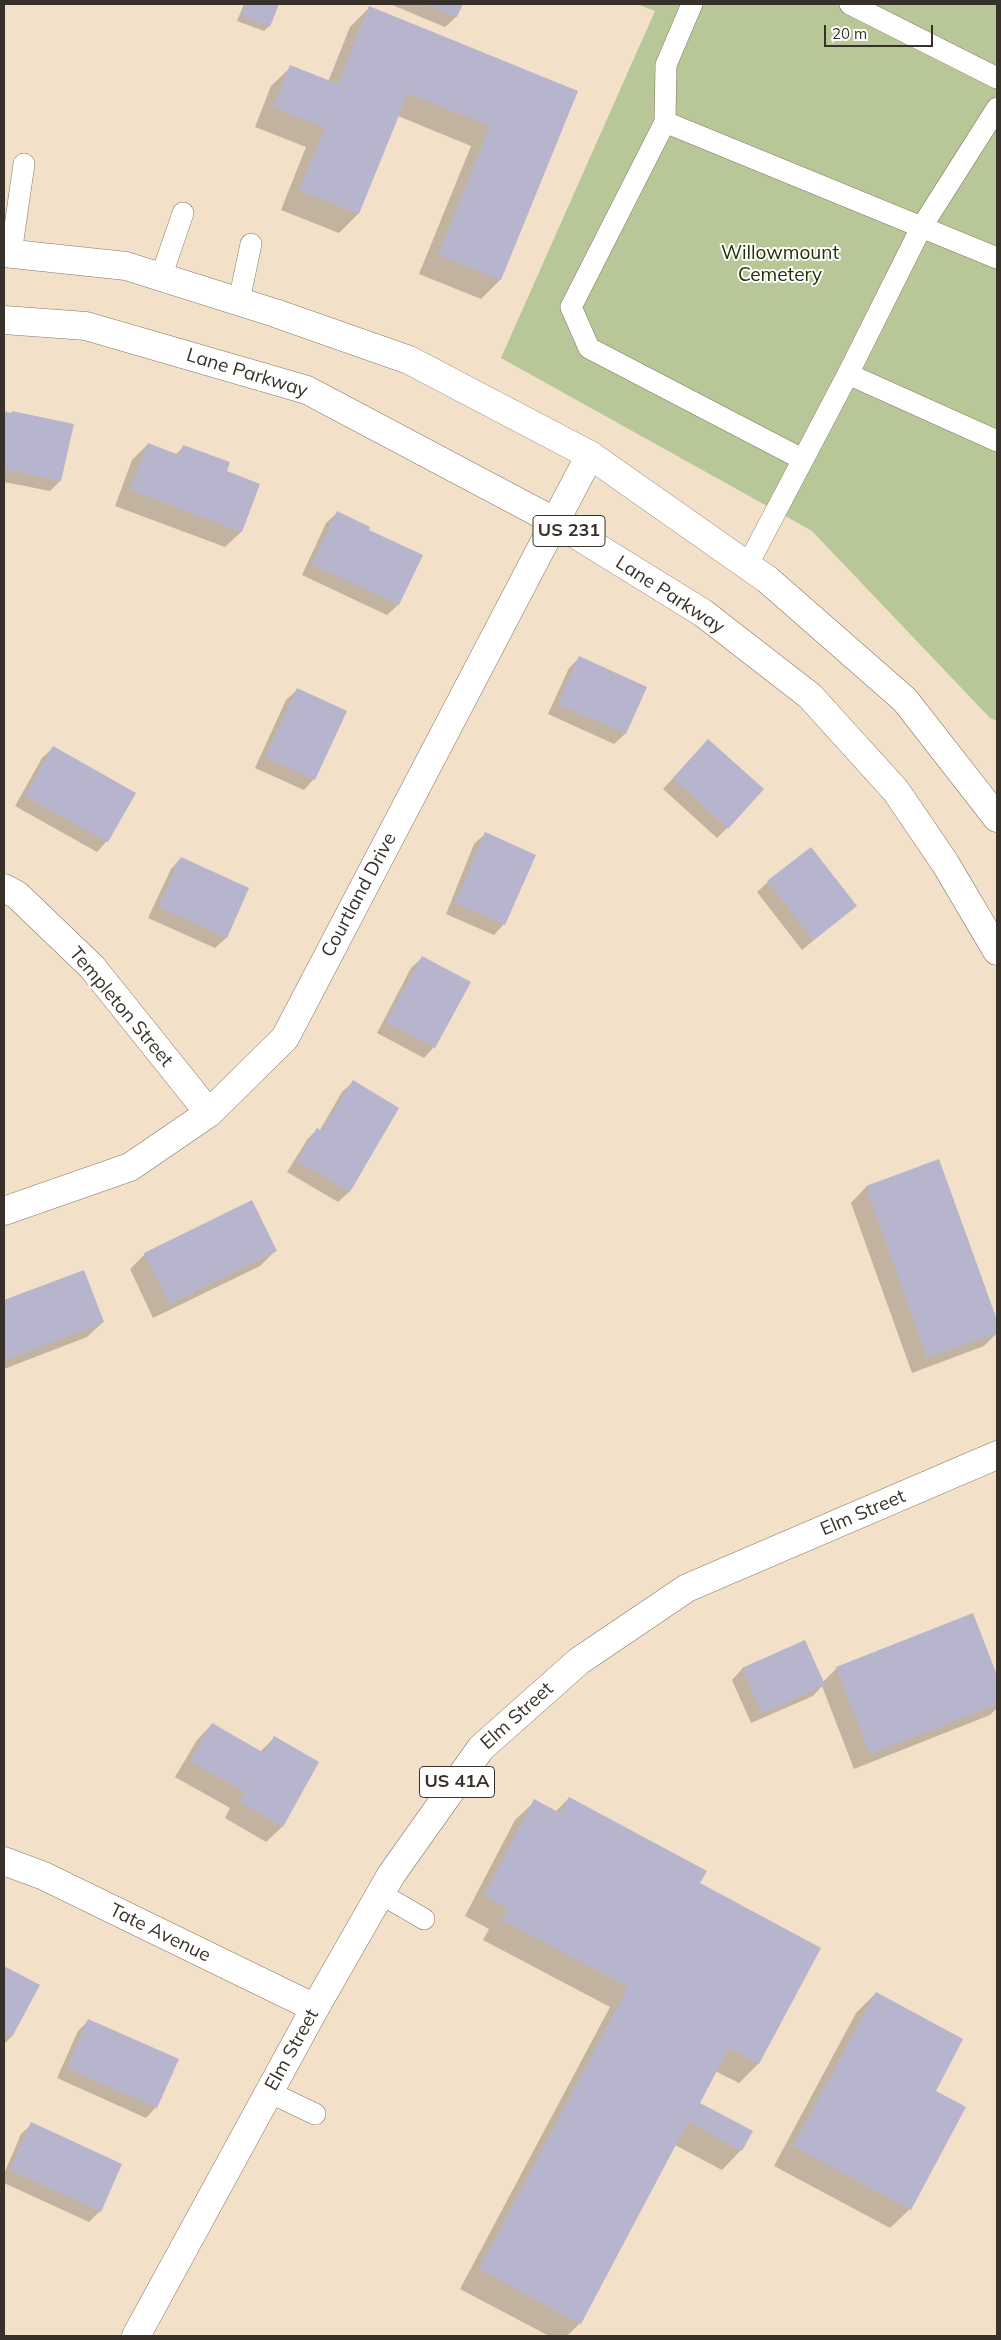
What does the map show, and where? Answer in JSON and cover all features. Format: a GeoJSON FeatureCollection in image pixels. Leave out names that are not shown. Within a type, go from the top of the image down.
{"type":"FeatureCollection","features":[{"type":"Feature","properties":{"kind":"main road"},"geometry":{"type":"LineString","coordinates":[[7,253],[126,266],[239,301],[409,360],[590,455],[768,580],[905,700],[997,818]]}},
{"type":"Feature","properties":{"kind":"main road","name":"Lane Parkway"},"geometry":{"type":"LineString","coordinates":[[4,320],[86,326],[308,390],[554,521],[703,613],[810,696],[896,791],[945,863],[997,951]]}},
{"type":"Feature","properties":{"kind":"main road","name":"Courtland Drive"},"geometry":{"type":"LineString","coordinates":[[4,1211],[130,1167],[209,1113],[284,1038],[590,455]]}},
{"type":"Feature","properties":{"kind":"main road","name":"Templeton Street"},"geometry":{"type":"LineString","coordinates":[[4,888],[17,895],[92,967],[209,1113]]}},
{"type":"Feature","properties":{"kind":"main road","name":"Elm Street"},"geometry":{"type":"LineString","coordinates":[[136,2336],[315,2008],[391,1875],[481,1748],[579,1661],[687,1588],[997,1455]]}},
{"type":"Feature","properties":{"kind":"main road","name":"Tate Avenue"},"geometry":{"type":"LineString","coordinates":[[4,1861],[44,1876],[315,2008]]}},
{"type":"Feature","properties":{"kind":"lane"},"geometry":{"type":"LineString","coordinates":[[692,4],[666,65],[665,122],[571,307],[589,348],[802,459]]}},
{"type":"Feature","properties":{"kind":"lane"},"geometry":{"type":"LineString","coordinates":[[850,4],[997,78]]}},
{"type":"Feature","properties":{"kind":"lane"},"geometry":{"type":"LineString","coordinates":[[747,566],[848,374],[921,228],[997,108]]}},
{"type":"Feature","properties":{"kind":"lane"},"geometry":{"type":"LineString","coordinates":[[665,122],[997,258]]}},
{"type":"Feature","properties":{"kind":"lane"},"geometry":{"type":"LineString","coordinates":[[7,253],[24,164]]}},
{"type":"Feature","properties":{"kind":"lane"},"geometry":{"type":"LineString","coordinates":[[161,277],[183,214]]}},
{"type":"Feature","properties":{"kind":"lane"},"geometry":{"type":"LineString","coordinates":[[239,301],[251,244]]}},
{"type":"Feature","properties":{"kind":"lane"},"geometry":{"type":"LineString","coordinates":[[848,374],[997,441]]}},
{"type":"Feature","properties":{"kind":"lane"},"geometry":{"type":"LineString","coordinates":[[381,1894],[424,1919]]}},
{"type":"Feature","properties":{"kind":"lane"},"geometry":{"type":"LineString","coordinates":[[269,2092],[315,2114]]}},
{"type":"Feature","properties":{"kind":"green space","name":"Willowmount Cemetery"},"geometry":{"type":"Polygon","coordinates":[[[637,4],[997,4],[997,721],[990,718],[812,531],[501,358],[655,11],[637,4]]]}},
{"type":"Feature","properties":{"kind":"building"},"geometry":{"type":"Polygon","coordinates":[[[246,4],[279,4],[270,27],[242,16],[246,4]]]}},
{"type":"Feature","properties":{"kind":"building"},"geometry":{"type":"Polygon","coordinates":[[[424,4],[463,4],[457,17],[424,4]]]}},
{"type":"Feature","properties":{"kind":"building"},"geometry":{"type":"Polygon","coordinates":[[[369,6],[578,91],[501,280],[438,255],[490,126],[408,93],[359,214],[299,190],[325,128],[273,107],[290,65],[338,84],[369,6]]]}},
{"type":"Feature","properties":{"kind":"building"},"geometry":{"type":"Polygon","coordinates":[[[4,411],[74,424],[61,481],[4,469],[4,411]]]}},
{"type":"Feature","properties":{"kind":"building"},"geometry":{"type":"Polygon","coordinates":[[[148,443],[179,455],[183,445],[230,462],[227,471],[260,484],[242,532],[130,490],[148,443]]]}},
{"type":"Feature","properties":{"kind":"building"},"geometry":{"type":"Polygon","coordinates":[[[337,511],[370,527],[369,530],[423,555],[399,605],[312,564],[337,511]]]}},
{"type":"Feature","properties":{"kind":"building"},"geometry":{"type":"Polygon","coordinates":[[[579,656],[647,687],[626,734],[558,704],[579,656]]]}},
{"type":"Feature","properties":{"kind":"building"},"geometry":{"type":"Polygon","coordinates":[[[297,688],[347,711],[315,780],[265,757],[297,688]]]}},
{"type":"Feature","properties":{"kind":"building"},"geometry":{"type":"Polygon","coordinates":[[[708,739],[764,789],[728,829],[673,778],[708,739]]]}},
{"type":"Feature","properties":{"kind":"building"},"geometry":{"type":"Polygon","coordinates":[[[53,746],[136,793],[108,842],[25,796],[53,746]]]}},
{"type":"Feature","properties":{"kind":"building"},"geometry":{"type":"Polygon","coordinates":[[[485,832],[536,855],[505,925],[455,903],[485,832]]]}},
{"type":"Feature","properties":{"kind":"building"},"geometry":{"type":"Polygon","coordinates":[[[811,847],[857,906],[814,940],[767,881],[811,847]]]}},
{"type":"Feature","properties":{"kind":"building"},"geometry":{"type":"Polygon","coordinates":[[[181,857],[249,888],[227,938],[158,907],[181,857]]]}},
{"type":"Feature","properties":{"kind":"building"},"geometry":{"type":"Polygon","coordinates":[[[422,956],[471,982],[435,1048],[386,1022],[422,956]]]}},
{"type":"Feature","properties":{"kind":"building"},"geometry":{"type":"Polygon","coordinates":[[[353,1080],[399,1108],[350,1192],[297,1161],[317,1128],[322,1131],[353,1080]]]}},
{"type":"Feature","properties":{"kind":"building"},"geometry":{"type":"Polygon","coordinates":[[[939,1159],[997,1320],[997,1333],[927,1358],[866,1186],[939,1159]]]}},
{"type":"Feature","properties":{"kind":"building"},"geometry":{"type":"Polygon","coordinates":[[[252,1200],[277,1251],[169,1304],[144,1253],[252,1200]]]}},
{"type":"Feature","properties":{"kind":"building"},"geometry":{"type":"Polygon","coordinates":[[[84,1270],[104,1322],[4,1361],[4,1300],[84,1270]]]}},
{"type":"Feature","properties":{"kind":"building"},"geometry":{"type":"Polygon","coordinates":[[[973,1613],[997,1675],[997,1704],[870,1754],[836,1667],[973,1613]]]}},
{"type":"Feature","properties":{"kind":"building"},"geometry":{"type":"Polygon","coordinates":[[[805,1640],[825,1685],[762,1714],[742,1668],[805,1640]]]}},
{"type":"Feature","properties":{"kind":"building"},"geometry":{"type":"Polygon","coordinates":[[[212,1723],[264,1753],[274,1736],[319,1762],[283,1827],[239,1802],[245,1792],[190,1761],[212,1723]]]}},
{"type":"Feature","properties":{"kind":"building"},"geometry":{"type":"Polygon","coordinates":[[[569,1797],[707,1871],[700,1883],[821,1948],[759,2064],[729,2048],[700,2103],[753,2131],[742,2151],[688,2122],[581,2324],[479,2269],[628,1987],[502,1920],[508,1909],[484,1896],[534,1799],[560,1813],[569,1797]]]}},
{"type":"Feature","properties":{"kind":"building"},"geometry":{"type":"Polygon","coordinates":[[[4,1966],[40,1985],[12,2037],[4,2033],[4,1966]]]}},
{"type":"Feature","properties":{"kind":"building"},"geometry":{"type":"Polygon","coordinates":[[[876,1992],[963,2039],[936,2091],[966,2107],[911,2210],[793,2146],[876,1992]]]}},
{"type":"Feature","properties":{"kind":"building"},"geometry":{"type":"Polygon","coordinates":[[[88,2019],[179,2059],[157,2108],[67,2068],[88,2019]]]}},
{"type":"Feature","properties":{"kind":"building"},"geometry":{"type":"Polygon","coordinates":[[[31,2122],[122,2164],[101,2212],[10,2170],[31,2122]]]}}]}
